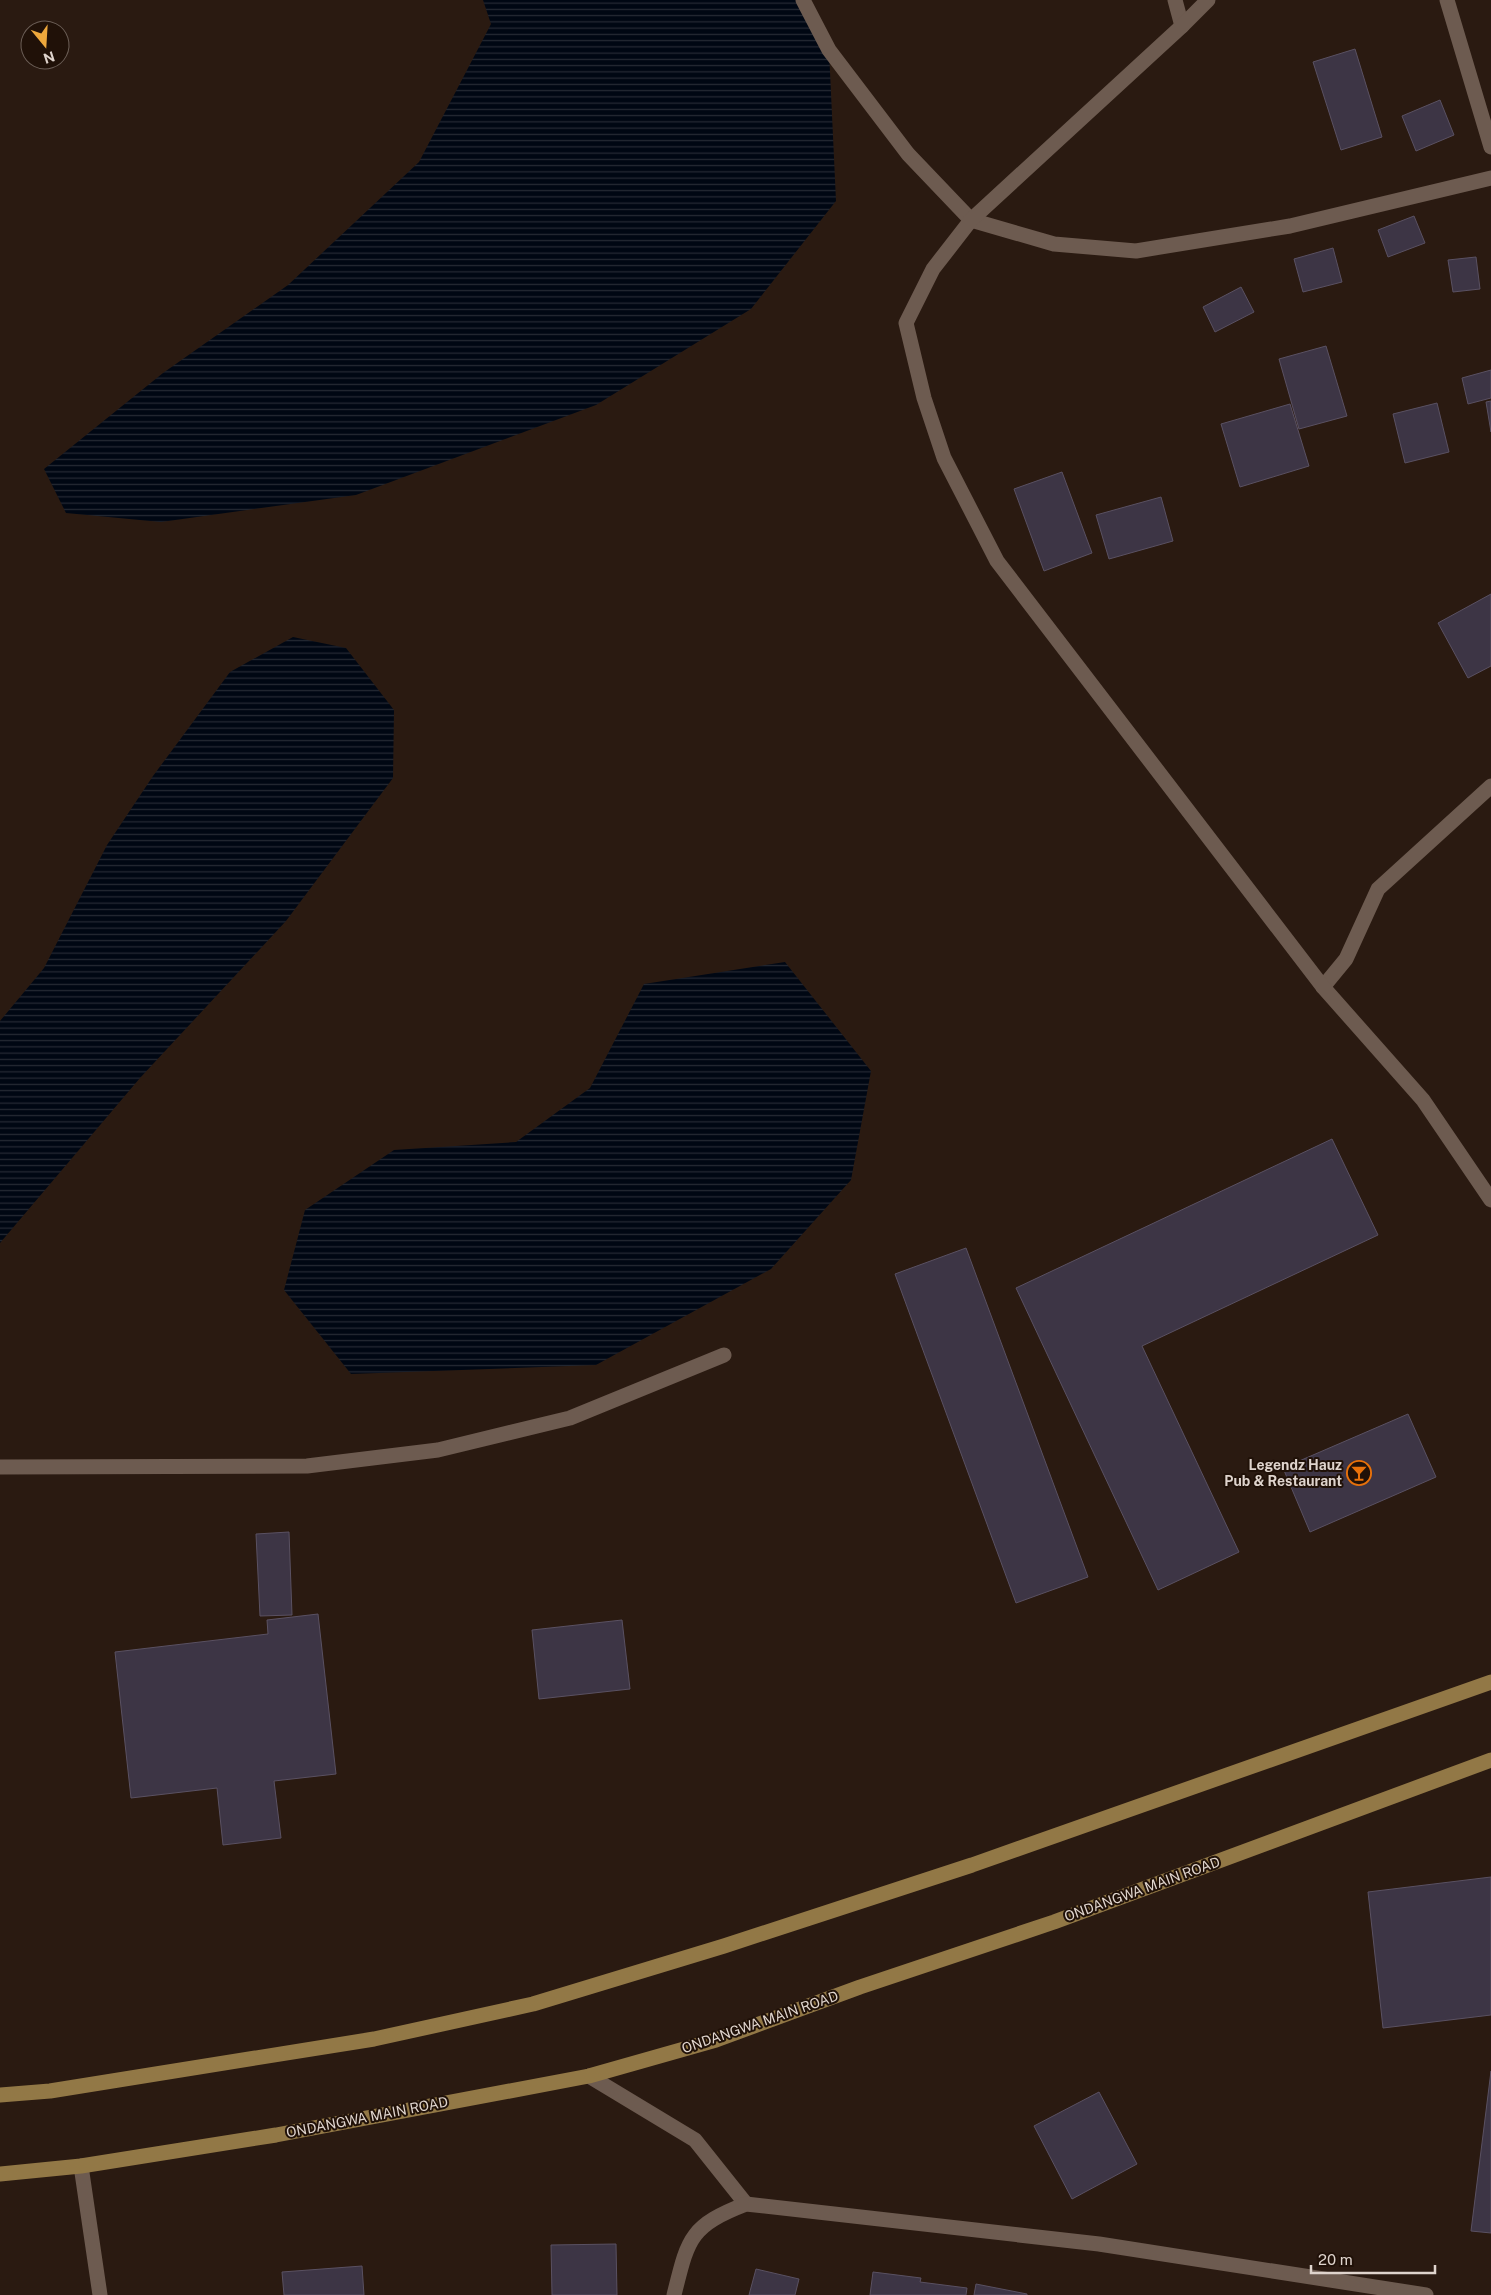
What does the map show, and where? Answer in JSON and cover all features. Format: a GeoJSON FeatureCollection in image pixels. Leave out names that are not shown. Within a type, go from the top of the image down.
{"type":"FeatureCollection","features":[{"type":"Feature","properties":{"kind":"main road"},"geometry":{"type":"LineString","coordinates":[[0,2096],[50,2091],[374,2039],[533,2004],[724,1946],[972,1866],[1491,1682]]}},
{"type":"Feature","properties":{"kind":"main road","name":"ONDANGWA MAIN ROAD"},"geometry":{"type":"LineString","coordinates":[[0,2174],[81,2166],[276,2135],[589,2076],[716,2040],[860,1986],[1063,1918],[1491,1760]]}},
{"type":"Feature","properties":{"kind":"street"},"geometry":{"type":"LineString","coordinates":[[803,0],[829,50],[908,154],[972,220],[1054,244],[1136,252],[1290,226],[1491,178]]}},
{"type":"Feature","properties":{"kind":"street"},"geometry":{"type":"LineString","coordinates":[[1174,0],[1182,26]]}},
{"type":"Feature","properties":{"kind":"street"},"geometry":{"type":"LineString","coordinates":[[1208,0],[972,220],[933,269],[906,323],[924,398],[944,458],[996,561],[1323,987],[1423,1100],[1491,1200]]}},
{"type":"Feature","properties":{"kind":"street"},"geometry":{"type":"LineString","coordinates":[[1447,0],[1491,147]]}},
{"type":"Feature","properties":{"kind":"street"},"geometry":{"type":"LineString","coordinates":[[1323,987],[1346,959],[1378,888],[1491,786]]}},
{"type":"Feature","properties":{"kind":"street"},"geometry":{"type":"LineString","coordinates":[[0,1467],[307,1466],[438,1450],[570,1418],[724,1355]]}},
{"type":"Feature","properties":{"kind":"street"},"geometry":{"type":"LineString","coordinates":[[589,2076],[695,2140],[746,2204]]}},
{"type":"Feature","properties":{"kind":"street"},"geometry":{"type":"LineString","coordinates":[[81,2166],[100,2295]]}},
{"type":"Feature","properties":{"kind":"street"},"geometry":{"type":"LineString","coordinates":[[674,2295],[690,2242],[705,2224],[746,2204],[1099,2244],[1426,2295]]}},
{"type":"Feature","properties":{"kind":"shaded area"},"geometry":{"type":"Polygon","coordinates":[[[483,0],[803,0],[829,50],[836,201],[751,309],[596,405],[356,495],[161,522],[66,513],[44,469],[163,373],[288,285],[419,162],[491,24],[483,0]]]}},
{"type":"Feature","properties":{"kind":"shaded area"},"geometry":{"type":"Polygon","coordinates":[[[293,637],[346,648],[394,710],[393,778],[286,921],[140,1078],[0,1243],[0,1021],[44,968],[107,845],[153,776],[230,672],[293,637]]]}},
{"type":"Feature","properties":{"kind":"shaded area"},"geometry":{"type":"Polygon","coordinates":[[[785,962],[871,1071],[851,1180],[771,1269],[596,1365],[351,1374],[284,1290],[305,1210],[394,1150],[516,1142],[590,1088],[644,984],[785,962]]]}},
{"type":"Feature","properties":{"kind":"building"},"geometry":{"type":"Polygon","coordinates":[[[1355,49],[1382,137],[1341,150],[1313,62],[1355,49]]]}},
{"type":"Feature","properties":{"kind":"building"},"geometry":{"type":"Polygon","coordinates":[[[1440,100],[1454,135],[1416,151],[1402,116],[1440,100]]]}},
{"type":"Feature","properties":{"kind":"building"},"geometry":{"type":"Polygon","coordinates":[[[1414,216],[1425,243],[1388,257],[1378,230],[1414,216]]]}},
{"type":"Feature","properties":{"kind":"building"},"geometry":{"type":"Polygon","coordinates":[[[1333,248],[1342,282],[1303,292],[1294,259],[1333,248]]]}},
{"type":"Feature","properties":{"kind":"building"},"geometry":{"type":"Polygon","coordinates":[[[1476,257],[1480,289],[1453,292],[1448,260],[1476,257]]]}},
{"type":"Feature","properties":{"kind":"building"},"geometry":{"type":"Polygon","coordinates":[[[1241,287],[1254,312],[1215,332],[1203,307],[1241,287]]]}},
{"type":"Feature","properties":{"kind":"building"},"geometry":{"type":"Polygon","coordinates":[[[1326,346],[1347,416],[1299,429],[1279,359],[1326,346]]]}},
{"type":"Feature","properties":{"kind":"building"},"geometry":{"type":"Polygon","coordinates":[[[1491,370],[1491,398],[1468,404],[1462,378],[1491,370]]]}},
{"type":"Feature","properties":{"kind":"building"},"geometry":{"type":"Polygon","coordinates":[[[1491,401],[1491,432],[1486,402],[1491,401]]]}},
{"type":"Feature","properties":{"kind":"building"},"geometry":{"type":"Polygon","coordinates":[[[1437,403],[1449,452],[1405,463],[1393,414],[1437,403]]]}},
{"type":"Feature","properties":{"kind":"building"},"geometry":{"type":"Polygon","coordinates":[[[1290,404],[1309,466],[1240,487],[1221,424],[1290,404]]]}},
{"type":"Feature","properties":{"kind":"building"},"geometry":{"type":"Polygon","coordinates":[[[1062,472],[1092,553],[1044,571],[1014,489],[1062,472]]]}},
{"type":"Feature","properties":{"kind":"building"},"geometry":{"type":"Polygon","coordinates":[[[1161,497],[1173,541],[1109,559],[1096,515],[1161,497]]]}},
{"type":"Feature","properties":{"kind":"building"},"geometry":{"type":"Polygon","coordinates":[[[1491,594],[1491,666],[1468,678],[1438,623],[1491,594]]]}},
{"type":"Feature","properties":{"kind":"building"},"geometry":{"type":"Polygon","coordinates":[[[1332,1139],[1378,1235],[1142,1346],[1239,1552],[1158,1590],[1016,1288],[1332,1139]]]}},
{"type":"Feature","properties":{"kind":"building"},"geometry":{"type":"Polygon","coordinates":[[[966,1248],[1088,1577],[1016,1603],[895,1274],[966,1248]]]}},
{"type":"Feature","properties":{"kind":"building","name":"Legendz Hauz Pub & Restaurant"},"geometry":{"type":"Polygon","coordinates":[[[1408,1414],[1436,1477],[1310,1532],[1283,1468],[1408,1414]]]}},
{"type":"Feature","properties":{"kind":"building"},"geometry":{"type":"Polygon","coordinates":[[[289,1532],[292,1615],[260,1616],[256,1534],[289,1532]]]}},
{"type":"Feature","properties":{"kind":"building"},"geometry":{"type":"Polygon","coordinates":[[[318,1614],[336,1774],[274,1781],[281,1838],[223,1845],[217,1788],[131,1798],[115,1652],[268,1634],[267,1620],[318,1614]]]}},
{"type":"Feature","properties":{"kind":"building"},"geometry":{"type":"Polygon","coordinates":[[[622,1620],[630,1689],[539,1699],[532,1630],[622,1620]]]}},
{"type":"Feature","properties":{"kind":"building"},"geometry":{"type":"Polygon","coordinates":[[[1491,1877],[1491,2015],[1383,2028],[1368,1892],[1491,1877]]]}},
{"type":"Feature","properties":{"kind":"building"},"geometry":{"type":"Polygon","coordinates":[[[1491,2071],[1491,2233],[1471,2231],[1491,2071]]]}},
{"type":"Feature","properties":{"kind":"building"},"geometry":{"type":"Polygon","coordinates":[[[1099,2092],[1137,2164],[1072,2199],[1034,2126],[1099,2092]]]}},
{"type":"Feature","properties":{"kind":"building"},"geometry":{"type":"Polygon","coordinates":[[[616,2244],[617,2295],[552,2295],[551,2245],[616,2244]]]}},
{"type":"Feature","properties":{"kind":"building"},"geometry":{"type":"Polygon","coordinates":[[[362,2266],[364,2295],[284,2295],[282,2272],[362,2266]]]}},
{"type":"Feature","properties":{"kind":"building"},"geometry":{"type":"Polygon","coordinates":[[[756,2269],[799,2279],[795,2295],[749,2295],[756,2269]]]}},
{"type":"Feature","properties":{"kind":"building"},"geometry":{"type":"Polygon","coordinates":[[[873,2272],[921,2278],[920,2282],[967,2288],[966,2295],[870,2295],[873,2272]]]}},
{"type":"Feature","properties":{"kind":"building"},"geometry":{"type":"Polygon","coordinates":[[[976,2284],[1027,2294],[1027,2295],[974,2295],[976,2284]]]}},
{"type":"Feature","properties":{"kind":"place","name":"Legendz Hauz Pub & Restaurant"},"geometry":{"type":"Point","coordinates":[1359,1473]}}]}
